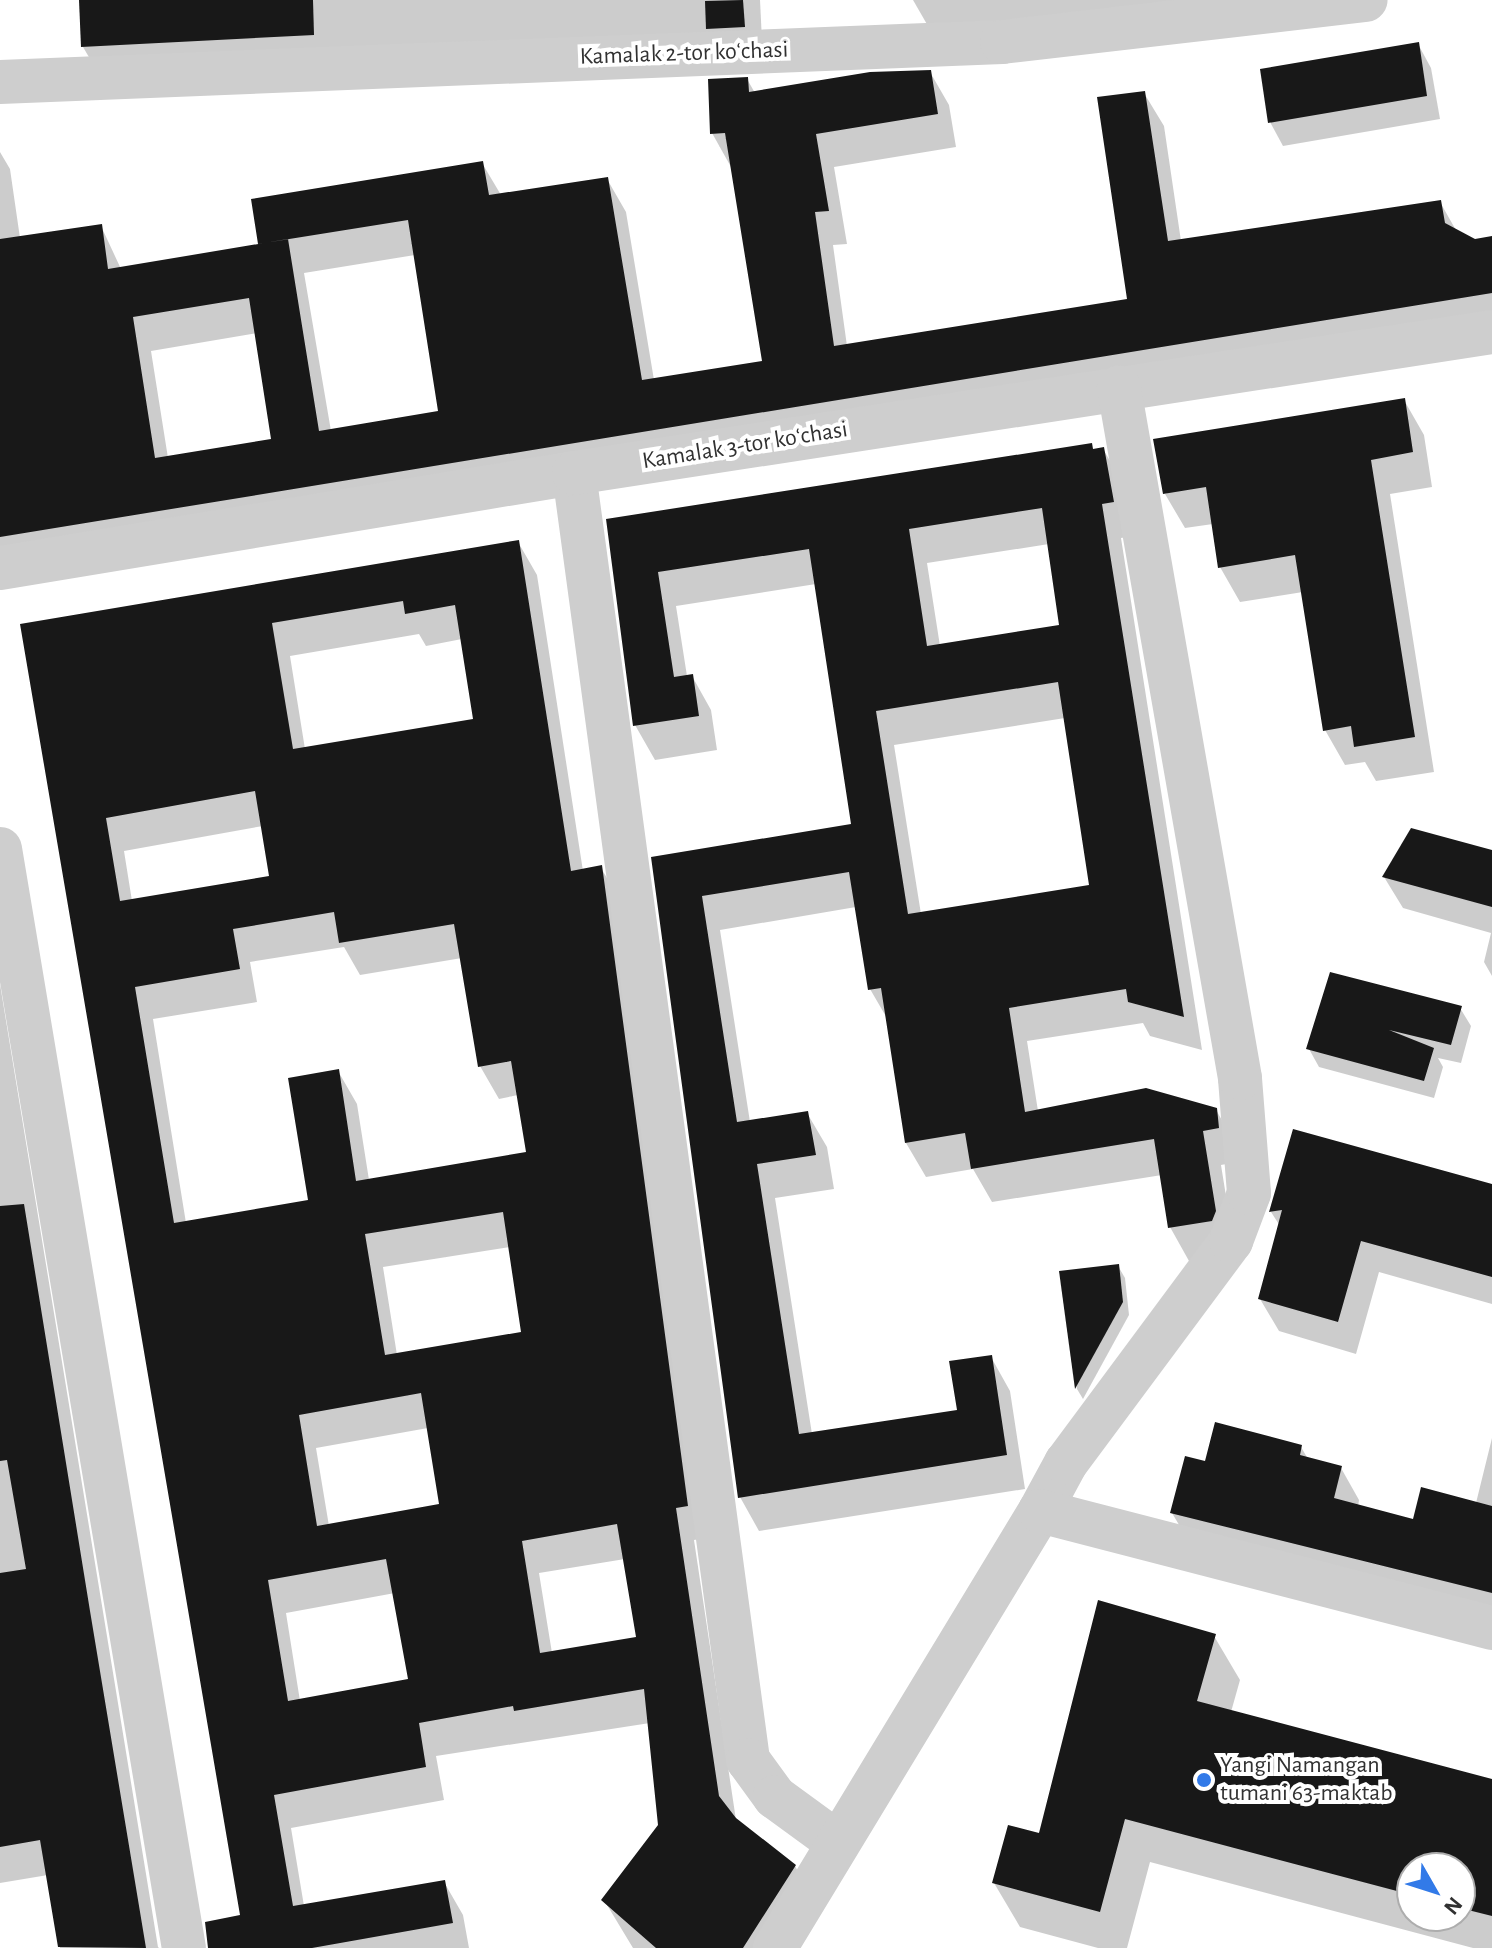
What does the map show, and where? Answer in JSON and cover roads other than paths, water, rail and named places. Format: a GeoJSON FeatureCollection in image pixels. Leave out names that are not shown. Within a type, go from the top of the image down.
{"type":"FeatureCollection","features":[{"type":"Feature","properties":{"kind":"street","name":"Kamalak 2-tor koʻchasi"},"geometry":{"type":"LineString","coordinates":[[0,82],[1002,42],[1366,0]]}},
{"type":"Feature","properties":{"kind":"street","name":"Kamalak 3-tor koʻchasi"},"geometry":{"type":"LineString","coordinates":[[0,568],[574,473],[1492,332]]}},
{"type":"Feature","properties":{"kind":"street"},"geometry":{"type":"LineString","coordinates":[[775,1948],[1040,1511],[1066,1463],[1231,1241],[1249,1193],[1240,1078],[1119,388]]}},
{"type":"Feature","properties":{"kind":"street"},"geometry":{"type":"LineString","coordinates":[[574,473],[748,1760],[775,1797],[838,1843]]}},
{"type":"Feature","properties":{"kind":"street"},"geometry":{"type":"LineString","coordinates":[[0,849],[184,1948]]}},
{"type":"Feature","properties":{"kind":"street"},"geometry":{"type":"LineString","coordinates":[[1040,1511],[1492,1628]]}},
{"type":"Feature","properties":{"kind":"place","name":"Yangi Namangan tumani 63-maktab"},"geometry":{"type":"Point","coordinates":[1204,1780]}}]}
